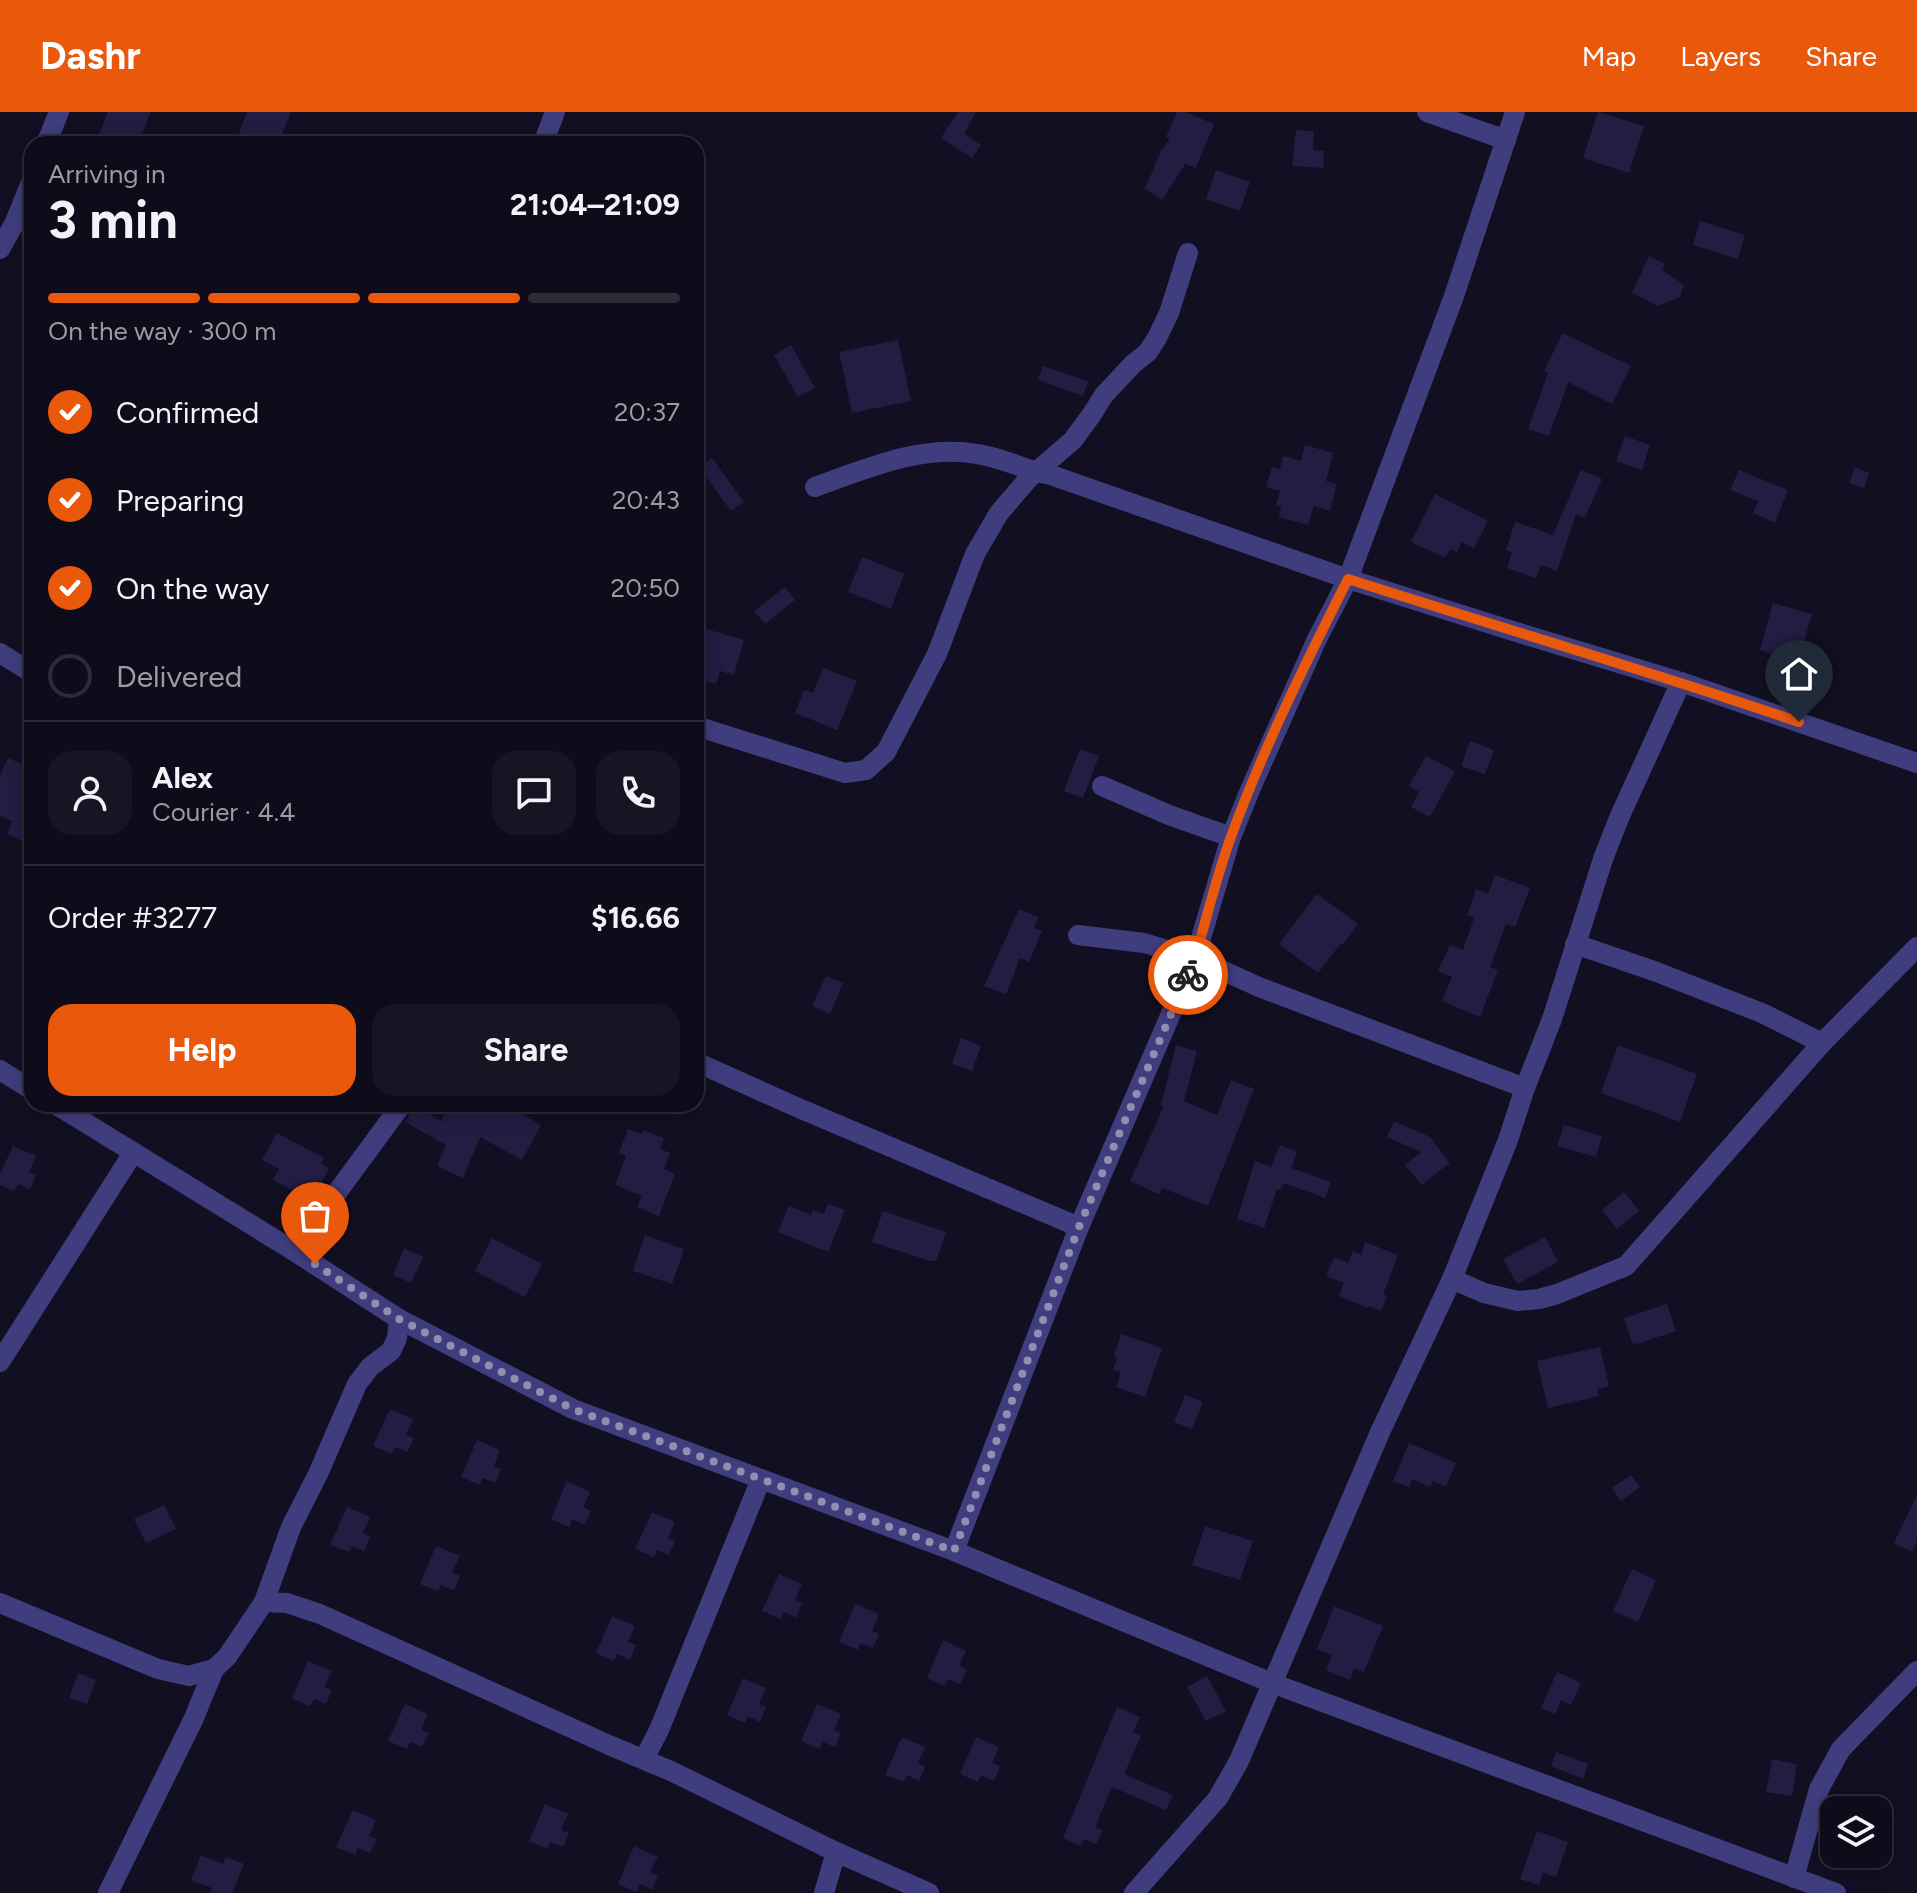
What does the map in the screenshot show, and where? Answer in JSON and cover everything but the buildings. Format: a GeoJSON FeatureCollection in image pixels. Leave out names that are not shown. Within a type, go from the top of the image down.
{"type":"FeatureCollection","features":[{"type":"Feature","properties":{"kind":"street"},"geometry":{"type":"LineString","coordinates":[[49,136],[59,112]]}},
{"type":"Feature","properties":{"kind":"street"},"geometry":{"type":"LineString","coordinates":[[546,136],[555,112]]}},
{"type":"Feature","properties":{"kind":"street"},"geometry":{"type":"LineString","coordinates":[[1427,112],[1506,140]]}},
{"type":"Feature","properties":{"kind":"street"},"geometry":{"type":"LineString","coordinates":[[954,1551],[1079,1227],[1195,958],[1231,837],[1266,752],[1348,579],[1454,296],[1515,112]]}},
{"type":"Feature","properties":{"kind":"street"},"geometry":{"type":"LineString","coordinates":[[0,249],[7,221],[24,193]]}},
{"type":"Feature","properties":{"kind":"street"},"geometry":{"type":"LineString","coordinates":[[704,729],[845,773],[866,770],[886,752],[937,654],[975,554],[999,513],[1029,478],[1073,440],[1104,395],[1148,352],[1169,313],[1188,253]]}},
{"type":"Feature","properties":{"kind":"street"},"geometry":{"type":"LineString","coordinates":[[815,487],[890,460],[932,453],[975,453],[1008,461],[1348,579],[1681,682],[1917,763]]}},
{"type":"Feature","properties":{"kind":"street"},"geometry":{"type":"LineString","coordinates":[[0,653],[24,668]]}},
{"type":"Feature","properties":{"kind":"street"},"geometry":{"type":"LineString","coordinates":[[1134,1893],[1218,1798],[1239,1761],[1381,1430],[1452,1279],[1552,1019],[1619,818],[1681,682]]}},
{"type":"Feature","properties":{"kind":"street"},"geometry":{"type":"LineString","coordinates":[[1102,786],[1231,837]]}},
{"type":"Feature","properties":{"kind":"street"},"geometry":{"type":"LineString","coordinates":[[1078,935],[1144,943],[1195,958],[1259,987],[1525,1088]]}},
{"type":"Feature","properties":{"kind":"street"},"geometry":{"type":"LineString","coordinates":[[1575,944],[1762,1013],[1822,1043]]}},
{"type":"Feature","properties":{"kind":"street"},"geometry":{"type":"LineString","coordinates":[[1452,1279],[1484,1293],[1518,1301],[1557,1294],[1626,1266],[1822,1043],[1917,947]]}},
{"type":"Feature","properties":{"kind":"street"},"geometry":{"type":"LineString","coordinates":[[704,1066],[1079,1227]]}},
{"type":"Feature","properties":{"kind":"street"},"geometry":{"type":"LineString","coordinates":[[0,1070],[24,1085]]}},
{"type":"Feature","properties":{"kind":"street"},"geometry":{"type":"LineString","coordinates":[[68,1112],[399,1319],[573,1409],[954,1551],[1272,1683],[1836,1893]]}},
{"type":"Feature","properties":{"kind":"street"},"geometry":{"type":"LineString","coordinates":[[294,1251],[396,1112]]}},
{"type":"Feature","properties":{"kind":"street"},"geometry":{"type":"LineString","coordinates":[[0,1362],[133,1153]]}},
{"type":"Feature","properties":{"kind":"street"},"geometry":{"type":"LineString","coordinates":[[108,1893],[194,1718],[214,1669],[227,1657],[264,1602],[291,1527],[357,1384],[370,1367],[391,1351],[397,1338],[399,1319]]}},
{"type":"Feature","properties":{"kind":"street"},"geometry":{"type":"LineString","coordinates":[[644,1759],[659,1730],[761,1479]]}},
{"type":"Feature","properties":{"kind":"street"},"geometry":{"type":"LineString","coordinates":[[264,1602],[287,1603],[320,1614],[644,1759],[836,1852],[929,1893]]}},
{"type":"Feature","properties":{"kind":"street"},"geometry":{"type":"LineString","coordinates":[[0,1603],[158,1669],[189,1676],[214,1669]]}},
{"type":"Feature","properties":{"kind":"street"},"geometry":{"type":"LineString","coordinates":[[1794,1878],[1819,1789],[1841,1749],[1917,1671]]}},
{"type":"Feature","properties":{"kind":"street"},"geometry":{"type":"LineString","coordinates":[[824,1893],[836,1852]]}},
{"type":"Feature","properties":{"kind":"way so far"},"geometry":{"type":"LineString","coordinates":[[315,1264],[399,1319],[573,1409],[954,1551],[1079,1227],[1188,975]]}},
{"type":"Feature","properties":{"kind":"route"},"geometry":{"type":"LineString","coordinates":[[1188,975],[1231,837],[1317,639],[1348,579],[1681,682],[1799,722]]}}]}
